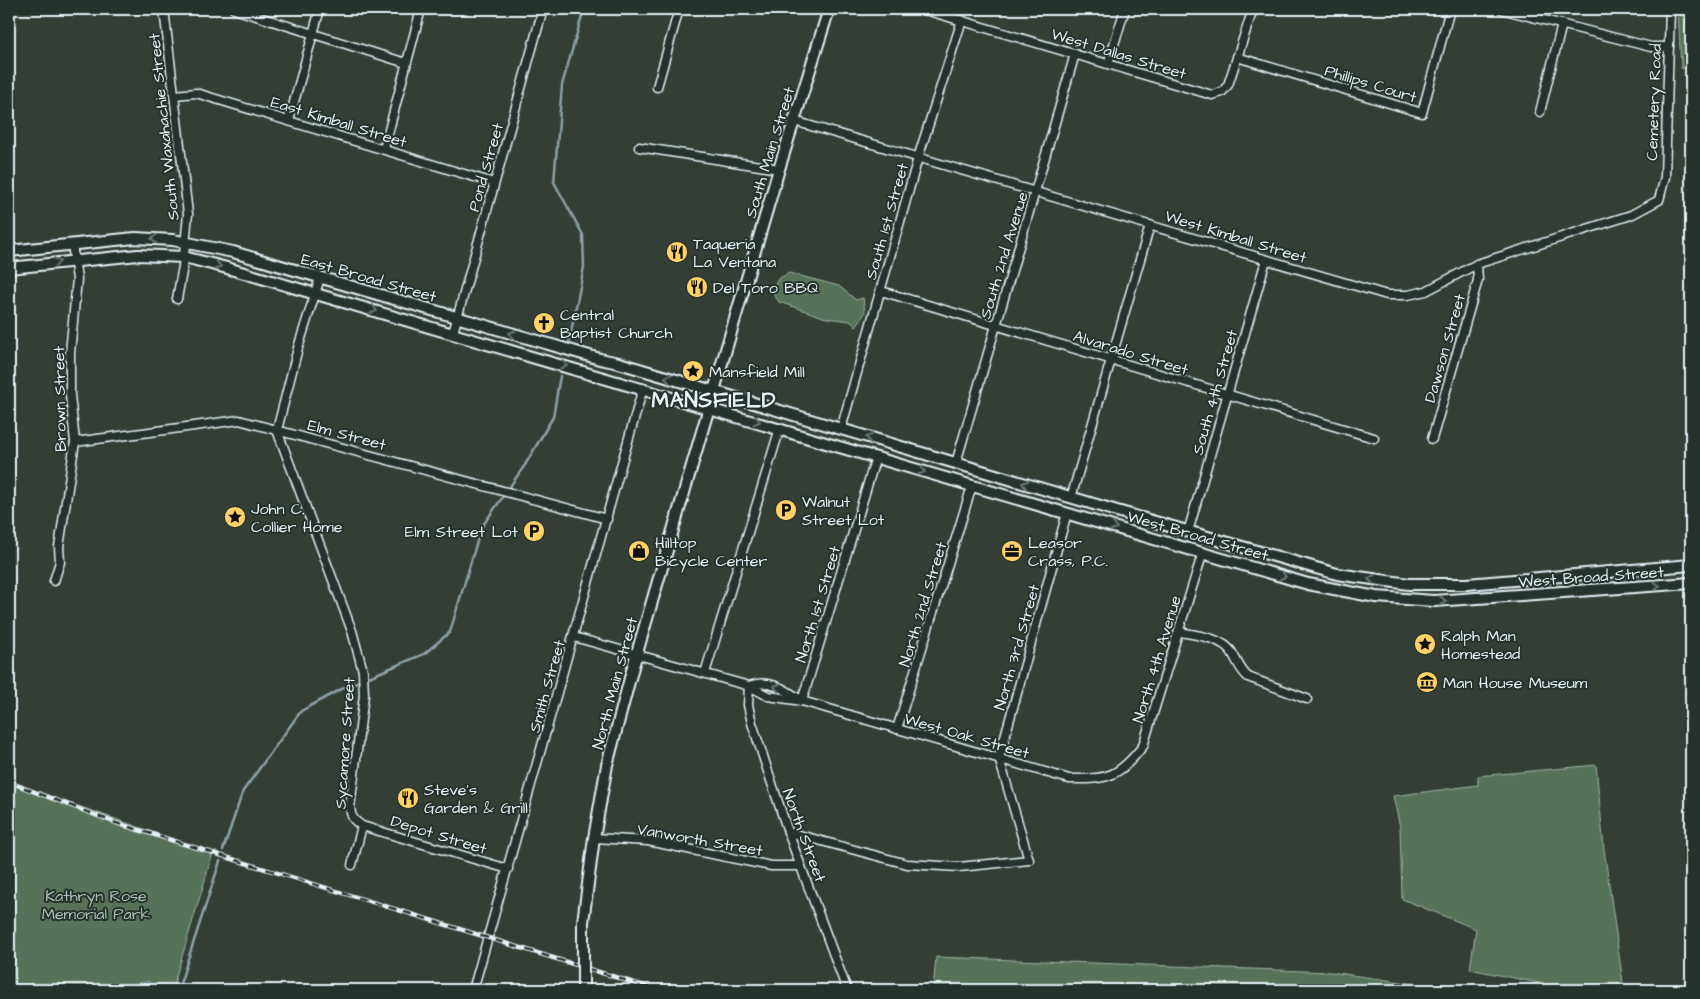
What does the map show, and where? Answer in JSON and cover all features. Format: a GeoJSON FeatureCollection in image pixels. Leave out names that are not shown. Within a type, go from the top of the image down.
{"type":"FeatureCollection","features":[{"type":"Feature","properties":{"kind":"main road","name":"South Main Street"},"geometry":{"type":"LineString","coordinates":[[715,392],[779,169],[829,9]]}},
{"type":"Feature","properties":{"kind":"main road","name":"East Broad Street"},"geometry":{"type":"LineString","coordinates":[[9,251],[135,238],[173,240],[233,252],[715,392]]}},
{"type":"Feature","properties":{"kind":"main road","name":"East Broad Street"},"geometry":{"type":"LineString","coordinates":[[9,268],[138,254],[184,257],[316,293],[710,408]]}},
{"type":"Feature","properties":{"kind":"main road"},"geometry":{"type":"LineString","coordinates":[[535,357],[539,342]]}},
{"type":"Feature","properties":{"kind":"main road"},"geometry":{"type":"LineString","coordinates":[[596,374],[600,360]]}},
{"type":"Feature","properties":{"kind":"main road","name":"North Main Street"},"geometry":{"type":"LineString","coordinates":[[583,990],[583,922],[594,838],[607,765],[637,654],[715,392]]}},
{"type":"Feature","properties":{"kind":"main road","name":"West Broad Street"},"geometry":{"type":"LineString","coordinates":[[715,392],[1207,538],[1320,570],[1370,580],[1420,584],[1467,584],[1691,565]]}},
{"type":"Feature","properties":{"kind":"main road","name":"West Broad Street"},"geometry":{"type":"LineString","coordinates":[[710,408],[972,486],[1340,591],[1418,601],[1461,601],[1691,583]]}},
{"type":"Feature","properties":{"kind":"main road"},"geometry":{"type":"LineString","coordinates":[[837,445],[841,430]]}},
{"type":"Feature","properties":{"kind":"main road"},"geometry":{"type":"LineString","coordinates":[[1067,513],[1071,498]]}},
{"type":"Feature","properties":{"kind":"main road"},"geometry":{"type":"LineString","coordinates":[[1203,552],[1207,538]]}},
{"type":"Feature","properties":{"kind":"main road"},"geometry":{"type":"LineString","coordinates":[[1580,575],[1582,592]]}},
{"type":"Feature","properties":{"kind":"main road"},"geometry":{"type":"LineString","coordinates":[[1418,601],[1420,584]]}},
{"type":"Feature","properties":{"kind":"street","name":"South Waxahachie Street"},"geometry":{"type":"LineString","coordinates":[[164,9],[188,214],[186,243],[176,299]]}},
{"type":"Feature","properties":{"kind":"street"},"geometry":{"type":"LineString","coordinates":[[234,9],[313,32],[406,63]]}},
{"type":"Feature","properties":{"kind":"street"},"geometry":{"type":"LineString","coordinates":[[289,120],[320,9]]}},
{"type":"Feature","properties":{"kind":"street"},"geometry":{"type":"LineString","coordinates":[[384,149],[421,9]]}},
{"type":"Feature","properties":{"kind":"street","name":"Pond Street"},"geometry":{"type":"LineString","coordinates":[[453,333],[543,9]]}},
{"type":"Feature","properties":{"kind":"street"},"geometry":{"type":"LineString","coordinates":[[657,87],[679,9]]}},
{"type":"Feature","properties":{"kind":"street","name":"West Dallas Street"},"geometry":{"type":"LineString","coordinates":[[922,9],[1212,95],[1222,92],[1228,85],[1237,57]]}},
{"type":"Feature","properties":{"kind":"street"},"geometry":{"type":"LineString","coordinates":[[1108,64],[1125,9]]}},
{"type":"Feature","properties":{"kind":"street"},"geometry":{"type":"LineString","coordinates":[[1237,57],[1253,9]]}},
{"type":"Feature","properties":{"kind":"street","name":"Phillips Court"},"geometry":{"type":"LineString","coordinates":[[1237,57],[1422,113],[1450,9]]}},
{"type":"Feature","properties":{"kind":"street"},"geometry":{"type":"LineString","coordinates":[[1501,9],[1651,47],[1669,47]]}},
{"type":"Feature","properties":{"kind":"street","name":"Cemetery Road"},"geometry":{"type":"LineString","coordinates":[[1661,196],[1665,177],[1670,9]]}},
{"type":"Feature","properties":{"kind":"street","name":"South 1st Street"},"geometry":{"type":"LineString","coordinates":[[841,430],[918,158],[962,20]]}},
{"type":"Feature","properties":{"kind":"street"},"geometry":{"type":"LineString","coordinates":[[1540,112],[1562,24]]}},
{"type":"Feature","properties":{"kind":"street","name":"South 2nd Avenue"},"geometry":{"type":"LineString","coordinates":[[956,463],[1075,54]]}},
{"type":"Feature","properties":{"kind":"street","name":"East Kimball Street"},"geometry":{"type":"LineString","coordinates":[[174,95],[196,93],[494,183]]}},
{"type":"Feature","properties":{"kind":"street","name":"West Kimball Street"},"geometry":{"type":"LineString","coordinates":[[794,122],[1387,295],[1408,295],[1426,291],[1477,264],[1631,215],[1651,206],[1661,196]]}},
{"type":"Feature","properties":{"kind":"street"},"geometry":{"type":"LineString","coordinates":[[639,147],[779,169]]}},
{"type":"Feature","properties":{"kind":"street"},"geometry":{"type":"LineString","coordinates":[[1071,498],[1150,225]]}},
{"type":"Feature","properties":{"kind":"street","name":"Brown Street"},"geometry":{"type":"LineString","coordinates":[[54,581],[60,562],[59,547],[75,442],[70,395],[70,353],[77,279],[72,244]]}},
{"type":"Feature","properties":{"kind":"street","name":"South 4th Street"},"geometry":{"type":"LineString","coordinates":[[1188,532],[1266,260]]}},
{"type":"Feature","properties":{"kind":"street","name":"Dawson Street"},"geometry":{"type":"LineString","coordinates":[[1432,440],[1478,280],[1477,264]]}},
{"type":"Feature","properties":{"kind":"street"},"geometry":{"type":"LineString","coordinates":[[277,430],[298,348],[320,278]]}},
{"type":"Feature","properties":{"kind":"street","name":"Alvarado Street"},"geometry":{"type":"LineString","coordinates":[[880,292],[1374,438]]}},
{"type":"Feature","properties":{"kind":"street","name":"Smith Street"},"geometry":{"type":"LineString","coordinates":[[473,990],[643,388]]}},
{"type":"Feature","properties":{"kind":"street","name":"Elm Street"},"geometry":{"type":"LineString","coordinates":[[75,442],[238,420],[607,519]]}},
{"type":"Feature","properties":{"kind":"street"},"geometry":{"type":"LineString","coordinates":[[705,673],[780,428]]}},
{"type":"Feature","properties":{"kind":"street","name":"Sycamore Street"},"geometry":{"type":"LineString","coordinates":[[277,430],[359,656],[363,683],[363,702],[350,806],[354,820],[362,826],[352,865]]}},
{"type":"Feature","properties":{"kind":"street","name":"North 1st Street"},"geometry":{"type":"LineString","coordinates":[[802,701],[876,457]]}},
{"type":"Feature","properties":{"kind":"street","name":"North 2nd Street"},"geometry":{"type":"LineString","coordinates":[[897,729],[972,486]]}},
{"type":"Feature","properties":{"kind":"street","name":"North 3rd Street"},"geometry":{"type":"LineString","coordinates":[[999,758],[1067,513]]}},
{"type":"Feature","properties":{"kind":"street","name":"North 4th Avenue"},"geometry":{"type":"LineString","coordinates":[[1125,768],[1143,746],[1180,632],[1203,552]]}},
{"type":"Feature","properties":{"kind":"street"},"geometry":{"type":"LineString","coordinates":[[1180,632],[1215,640],[1229,649],[1241,671],[1248,677],[1307,699]]}},
{"type":"Feature","properties":{"kind":"street","name":"West Oak Street"},"geometry":{"type":"LineString","coordinates":[[574,637],[750,686],[768,696],[802,701],[1070,779],[1098,778],[1125,768]]}},
{"type":"Feature","properties":{"kind":"street","name":"West Oak Street"},"geometry":{"type":"LineString","coordinates":[[750,686],[758,683],[773,685],[787,690],[802,701]]}},
{"type":"Feature","properties":{"kind":"street","name":"North Street"},"geometry":{"type":"LineString","coordinates":[[750,686],[748,705],[752,723],[788,832],[847,990]]}},
{"type":"Feature","properties":{"kind":"street"},"geometry":{"type":"LineString","coordinates":[[788,832],[907,864],[959,867],[1029,860],[999,758]]}},
{"type":"Feature","properties":{"kind":"street","name":"Depot Street"},"geometry":{"type":"LineString","coordinates":[[362,826],[508,869]]}},
{"type":"Feature","properties":{"kind":"street","name":"Vanworth Street"},"geometry":{"type":"LineString","coordinates":[[594,838],[648,841],[771,866],[801,866]]}},
{"type":"Feature","properties":{"kind":"green space"},"geometry":{"type":"Polygon","coordinates":[[[1678,9],[1691,9],[1691,70],[1681,68],[1678,9]]]}},
{"type":"Feature","properties":{"kind":"green space"},"geometry":{"type":"Polygon","coordinates":[[[789,273],[839,286],[856,300],[863,298],[865,313],[856,327],[850,321],[826,318],[779,302],[774,295],[774,286],[778,279],[789,273]]]}},
{"type":"Feature","properties":{"kind":"green space"},"geometry":{"type":"Polygon","coordinates":[[[1596,765],[1604,849],[1624,990],[1572,990],[1470,969],[1476,929],[1402,899],[1400,827],[1393,796],[1478,785],[1478,776],[1596,765]]]}},
{"type":"Feature","properties":{"kind":"green space","name":"Kathryn Rose Memorial Park"},"geometry":{"type":"Polygon","coordinates":[[[9,782],[213,853],[172,990],[9,990],[9,782]]]}},
{"type":"Feature","properties":{"kind":"green space"},"geometry":{"type":"Polygon","coordinates":[[[936,957],[1330,972],[1459,990],[933,990],[936,957]]]}},
{"type":"Feature","properties":{"kind":"water"},"geometry":{"type":"Polygon","coordinates":[[[149,981],[149,990],[121,990],[123,987],[149,981]]]}},
{"type":"Feature","properties":{"kind":"waterway"},"geometry":{"type":"LineString","coordinates":[[569,342],[584,267],[583,235],[554,182],[562,85],[584,9]]}},
{"type":"Feature","properties":{"kind":"waterway"},"geometry":{"type":"LineString","coordinates":[[223,850],[243,791],[301,711],[345,687],[424,654],[450,632],[481,528],[525,465],[553,417],[560,376]]}},
{"type":"Feature","properties":{"kind":"waterway"},"geometry":{"type":"LineString","coordinates":[[178,990],[220,861]]}},
{"type":"Feature","properties":{"kind":"railway"},"geometry":{"type":"LineString","coordinates":[[9,782],[116,823],[657,990]]}},
{"type":"Feature","properties":{"kind":"place","name":"Taqueria La Ventana"},"geometry":{"type":"Point","coordinates":[677,252]}},
{"type":"Feature","properties":{"kind":"place","name":"Del Toro BBQ"},"geometry":{"type":"Point","coordinates":[697,287]}},
{"type":"Feature","properties":{"kind":"place","name":"Central Baptist Church"},"geometry":{"type":"Point","coordinates":[544,323]}},
{"type":"Feature","properties":{"kind":"place","name":"Mansfield Mill"},"geometry":{"type":"Point","coordinates":[693,371]}},
{"type":"Feature","properties":{"kind":"place","name":"Walnut Street Lot"},"geometry":{"type":"Point","coordinates":[786,510]}},
{"type":"Feature","properties":{"kind":"place","name":"John C. Collier Home"},"geometry":{"type":"Point","coordinates":[235,517]}},
{"type":"Feature","properties":{"kind":"place","name":"Elm Street Lot"},"geometry":{"type":"Point","coordinates":[534,531]}},
{"type":"Feature","properties":{"kind":"place","name":"Hilltop Bicycle Center"},"geometry":{"type":"Point","coordinates":[639,551]}},
{"type":"Feature","properties":{"kind":"place","name":"Leasor Crass, P.C."},"geometry":{"type":"Point","coordinates":[1012,551]}},
{"type":"Feature","properties":{"kind":"place","name":"Ralph Man Homestead"},"geometry":{"type":"Point","coordinates":[1425,644]}},
{"type":"Feature","properties":{"kind":"place","name":"Man House Museum"},"geometry":{"type":"Point","coordinates":[1427,682]}},
{"type":"Feature","properties":{"kind":"place","name":"Steve's Garden & Grill"},"geometry":{"type":"Point","coordinates":[408,798]}},
{"type":"Feature","properties":{"kind":"district","name":"MANSFIELD"},"geometry":{"type":"Point","coordinates":[714,400]}}]}
